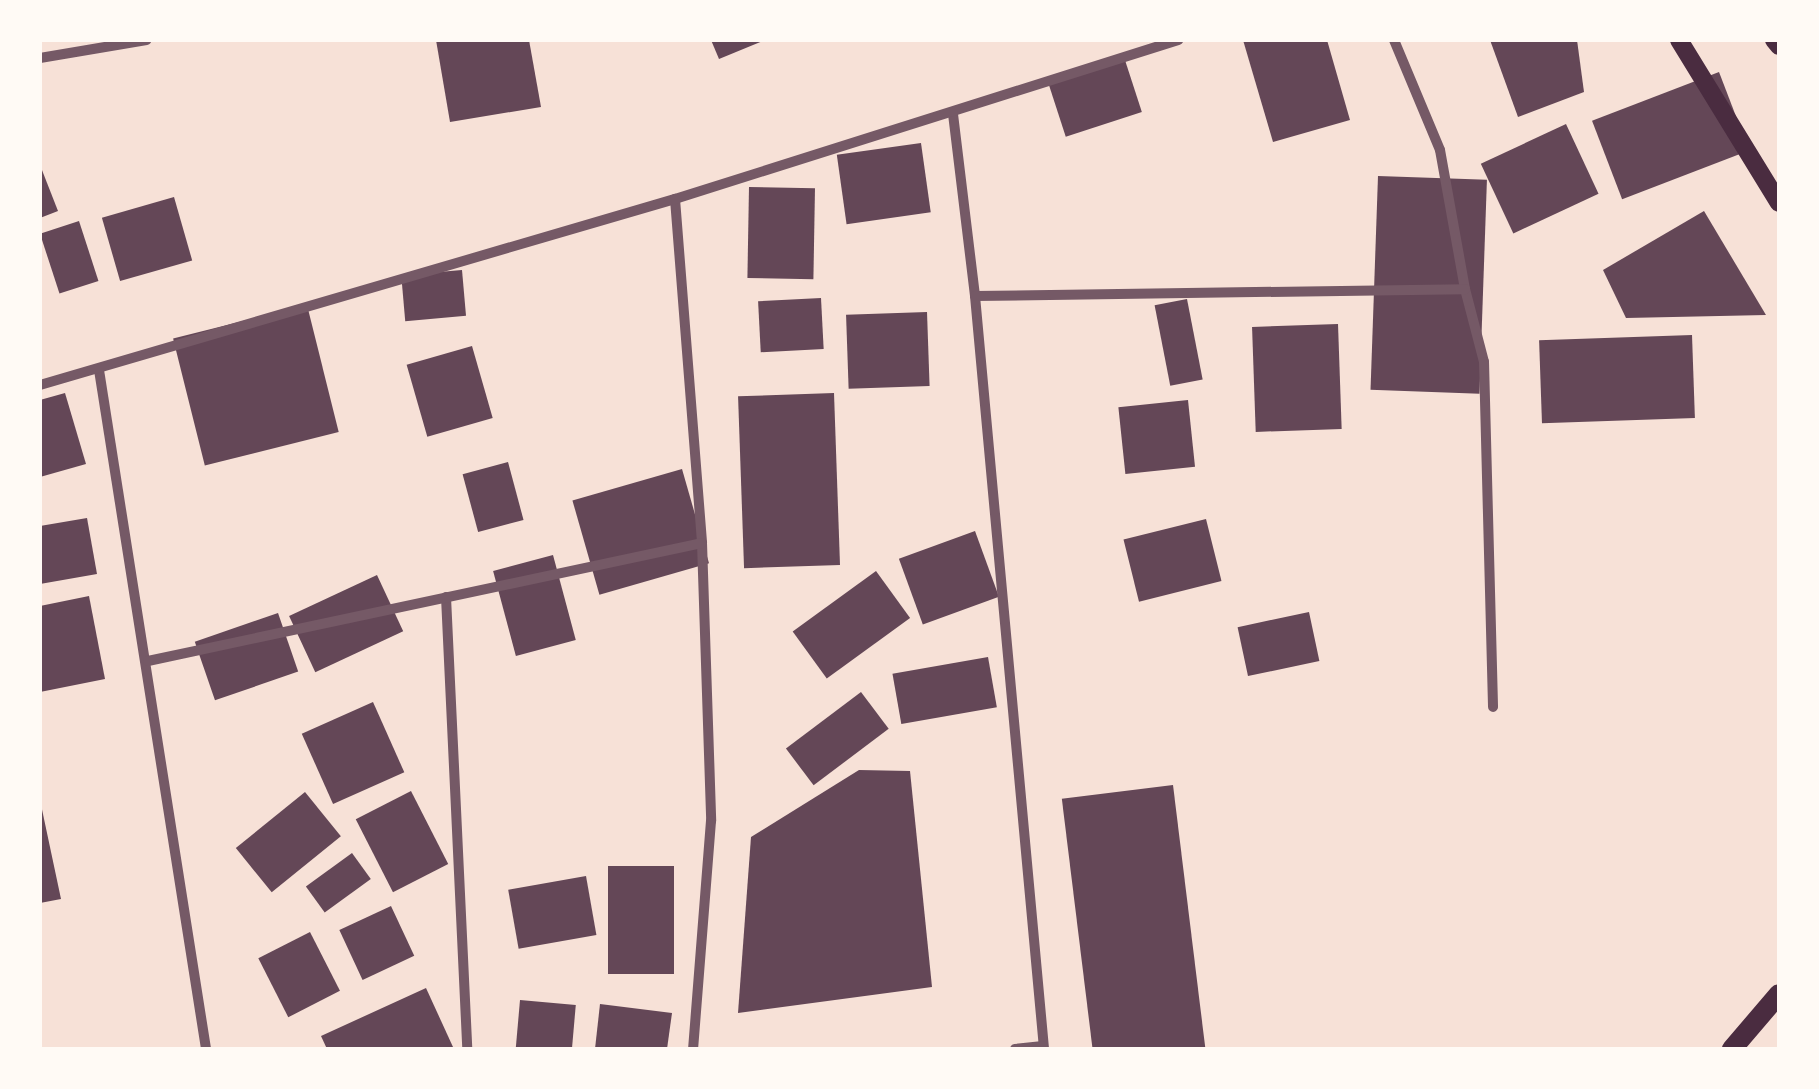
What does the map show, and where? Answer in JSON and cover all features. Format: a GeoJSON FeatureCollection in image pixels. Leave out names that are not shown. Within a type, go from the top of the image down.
{"type":"FeatureCollection","features":[{"type":"Feature","properties":{"kind":"main road"},"geometry":{"type":"LineString","coordinates":[[1680,40],[1779,203]]}},
{"type":"Feature","properties":{"kind":"main road"},"geometry":{"type":"LineString","coordinates":[[1732,1049],[1779,994]]}},
{"type":"Feature","properties":{"kind":"street"},"geometry":{"type":"LineString","coordinates":[[40,58],[146,40]]}},
{"type":"Feature","properties":{"kind":"street"},"geometry":{"type":"LineString","coordinates":[[40,385],[675,199],[1178,40]]}},
{"type":"Feature","properties":{"kind":"street"},"geometry":{"type":"LineString","coordinates":[[1394,40],[1440,150],[1465,289],[1484,362],[1494,707]]}},
{"type":"Feature","properties":{"kind":"street"},"geometry":{"type":"LineString","coordinates":[[953,114],[975,296],[1043,1047],[1015,1049]]}},
{"type":"Feature","properties":{"kind":"street"},"geometry":{"type":"LineString","coordinates":[[675,199],[702,543],[711,822],[693,1049]]}},
{"type":"Feature","properties":{"kind":"street"},"geometry":{"type":"LineString","coordinates":[[975,296],[1465,289]]}},
{"type":"Feature","properties":{"kind":"street"},"geometry":{"type":"LineString","coordinates":[[99,370],[148,661],[206,1049]]}},
{"type":"Feature","properties":{"kind":"street"},"geometry":{"type":"LineString","coordinates":[[148,661],[702,543]]}},
{"type":"Feature","properties":{"kind":"street"},"geometry":{"type":"LineString","coordinates":[[446,598],[467,1049]]}},
{"type":"Feature","properties":{"kind":"building"},"geometry":{"type":"Polygon","coordinates":[[[436,40],[529,40],[541,107],[450,122],[436,40]]]}},
{"type":"Feature","properties":{"kind":"building"},"geometry":{"type":"Polygon","coordinates":[[[711,40],[765,40],[719,59],[711,40]]]}},
{"type":"Feature","properties":{"kind":"building"},"geometry":{"type":"Polygon","coordinates":[[[1243,40],[1327,40],[1350,120],[1273,142],[1243,40]]]}},
{"type":"Feature","properties":{"kind":"building"},"geometry":{"type":"Polygon","coordinates":[[[1490,40],[1577,40],[1584,92],[1518,117],[1490,40]]]}},
{"type":"Feature","properties":{"kind":"building"},"geometry":{"type":"Polygon","coordinates":[[[1123,54],[1142,112],[1066,137],[1047,79],[1123,54]]]}},
{"type":"Feature","properties":{"kind":"building"},"geometry":{"type":"Polygon","coordinates":[[[1719,72],[1749,150],[1622,199],[1592,121],[1719,72]]]}},
{"type":"Feature","properties":{"kind":"building"},"geometry":{"type":"Polygon","coordinates":[[[1566,124],[1599,194],[1513,234],[1481,164],[1566,124]]]}},
{"type":"Feature","properties":{"kind":"building"},"geometry":{"type":"Polygon","coordinates":[[[921,143],[931,212],[847,224],[837,155],[921,143]]]}},
{"type":"Feature","properties":{"kind":"building"},"geometry":{"type":"Polygon","coordinates":[[[40,165],[58,211],[40,218],[40,165]]]}},
{"type":"Feature","properties":{"kind":"building"},"geometry":{"type":"Polygon","coordinates":[[[1378,176],[1487,180],[1479,394],[1371,390],[1378,176]]]}},
{"type":"Feature","properties":{"kind":"building"},"geometry":{"type":"Polygon","coordinates":[[[749,187],[815,188],[813,279],[747,278],[749,187]]]}},
{"type":"Feature","properties":{"kind":"building"},"geometry":{"type":"Polygon","coordinates":[[[174,197],[192,260],[120,281],[102,218],[174,197]]]}},
{"type":"Feature","properties":{"kind":"building"},"geometry":{"type":"Polygon","coordinates":[[[1704,211],[1766,315],[1626,318],[1603,270],[1704,211]]]}},
{"type":"Feature","properties":{"kind":"building"},"geometry":{"type":"Polygon","coordinates":[[[79,221],[98,281],[59,294],[40,234],[79,221]]]}},
{"type":"Feature","properties":{"kind":"building"},"geometry":{"type":"Polygon","coordinates":[[[462,270],[466,316],[405,321],[401,275],[462,270]]]}},
{"type":"Feature","properties":{"kind":"building"},"geometry":{"type":"Polygon","coordinates":[[[821,298],[824,349],[761,352],[758,301],[821,298]]]}},
{"type":"Feature","properties":{"kind":"building"},"geometry":{"type":"Polygon","coordinates":[[[1187,299],[1203,379],[1170,386],[1155,305],[1187,299]]]}},
{"type":"Feature","properties":{"kind":"building"},"geometry":{"type":"Polygon","coordinates":[[[307,305],[339,432],[205,465],[173,338],[307,305]]]}},
{"type":"Feature","properties":{"kind":"building"},"geometry":{"type":"Polygon","coordinates":[[[927,312],[930,386],[849,389],[846,315],[927,312]]]}},
{"type":"Feature","properties":{"kind":"building"},"geometry":{"type":"Polygon","coordinates":[[[1338,324],[1342,429],[1256,432],[1252,327],[1338,324]]]}},
{"type":"Feature","properties":{"kind":"building"},"geometry":{"type":"Polygon","coordinates":[[[1692,335],[1695,418],[1542,423],[1539,340],[1692,335]]]}},
{"type":"Feature","properties":{"kind":"building"},"geometry":{"type":"Polygon","coordinates":[[[472,346],[493,418],[427,437],[407,365],[472,346]]]}},
{"type":"Feature","properties":{"kind":"building"},"geometry":{"type":"Polygon","coordinates":[[[65,393],[86,464],[40,477],[40,400],[65,393]]]}},
{"type":"Feature","properties":{"kind":"building"},"geometry":{"type":"Polygon","coordinates":[[[834,393],[840,565],[744,568],[738,396],[834,393]]]}},
{"type":"Feature","properties":{"kind":"building"},"geometry":{"type":"Polygon","coordinates":[[[1188,400],[1195,467],[1125,474],[1118,407],[1188,400]]]}},
{"type":"Feature","properties":{"kind":"building"},"geometry":{"type":"Polygon","coordinates":[[[508,462],[524,520],[478,532],[463,474],[508,462]]]}},
{"type":"Feature","properties":{"kind":"building"},"geometry":{"type":"Polygon","coordinates":[[[682,469],[709,563],[599,595],[572,500],[682,469]]]}},
{"type":"Feature","properties":{"kind":"building"},"geometry":{"type":"Polygon","coordinates":[[[87,518],[97,574],[40,584],[40,526],[87,518]]]}},
{"type":"Feature","properties":{"kind":"building"},"geometry":{"type":"Polygon","coordinates":[[[1206,519],[1221,581],[1139,602],[1124,540],[1206,519]]]}},
{"type":"Feature","properties":{"kind":"building"},"geometry":{"type":"Polygon","coordinates":[[[975,531],[999,597],[923,624],[899,559],[975,531]]]}},
{"type":"Feature","properties":{"kind":"building"},"geometry":{"type":"Polygon","coordinates":[[[553,555],[576,640],[516,656],[493,571],[553,555]]]}},
{"type":"Feature","properties":{"kind":"building"},"geometry":{"type":"Polygon","coordinates":[[[876,571],[910,618],[827,678],[793,632],[876,571]]]}},
{"type":"Feature","properties":{"kind":"building"},"geometry":{"type":"Polygon","coordinates":[[[377,575],[403,631],[315,672],[289,616],[377,575]]]}},
{"type":"Feature","properties":{"kind":"building"},"geometry":{"type":"Polygon","coordinates":[[[89,596],[105,679],[40,692],[40,606],[89,596]]]}},
{"type":"Feature","properties":{"kind":"building"},"geometry":{"type":"Polygon","coordinates":[[[1309,612],[1319,661],[1248,676],[1238,627],[1309,612]]]}},
{"type":"Feature","properties":{"kind":"building"},"geometry":{"type":"Polygon","coordinates":[[[278,613],[298,672],[215,700],[195,642],[278,613]]]}},
{"type":"Feature","properties":{"kind":"building"},"geometry":{"type":"Polygon","coordinates":[[[988,657],[997,707],[901,724],[892,674],[988,657]]]}},
{"type":"Feature","properties":{"kind":"building"},"geometry":{"type":"Polygon","coordinates":[[[861,692],[889,729],[814,785],[786,749],[861,692]]]}},
{"type":"Feature","properties":{"kind":"building"},"geometry":{"type":"Polygon","coordinates":[[[373,702],[404,772],[333,804],[302,734],[373,702]]]}},
{"type":"Feature","properties":{"kind":"building"},"geometry":{"type":"Polygon","coordinates":[[[859,770],[910,771],[932,987],[738,1013],[751,837],[859,770]]]}},
{"type":"Feature","properties":{"kind":"building"},"geometry":{"type":"Polygon","coordinates":[[[1173,785],[1205,1049],[1093,1049],[1062,799],[1173,785]]]}},
{"type":"Feature","properties":{"kind":"building"},"geometry":{"type":"Polygon","coordinates":[[[411,791],[448,864],[393,892],[356,819],[411,791]]]}},
{"type":"Feature","properties":{"kind":"building"},"geometry":{"type":"Polygon","coordinates":[[[305,792],[341,836],[272,892],[236,848],[305,792]]]}},
{"type":"Feature","properties":{"kind":"building"},"geometry":{"type":"Polygon","coordinates":[[[40,800],[61,899],[40,903],[40,800]]]}},
{"type":"Feature","properties":{"kind":"building"},"geometry":{"type":"Polygon","coordinates":[[[352,853],[371,879],[325,912],[306,887],[352,853]]]}},
{"type":"Feature","properties":{"kind":"building"},"geometry":{"type":"Polygon","coordinates":[[[608,866],[674,866],[674,974],[608,974],[608,866]]]}},
{"type":"Feature","properties":{"kind":"building"},"geometry":{"type":"Polygon","coordinates":[[[586,876],[596,935],[519,949],[508,890],[586,876]]]}},
{"type":"Feature","properties":{"kind":"building"},"geometry":{"type":"Polygon","coordinates":[[[391,906],[414,956],[363,980],[339,930],[391,906]]]}},
{"type":"Feature","properties":{"kind":"building"},"geometry":{"type":"Polygon","coordinates":[[[310,932],[340,991],[288,1017],[258,958],[310,932]]]}},
{"type":"Feature","properties":{"kind":"building"},"geometry":{"type":"Polygon","coordinates":[[[426,988],[453,1047],[327,1049],[321,1036],[426,988]]]}},
{"type":"Feature","properties":{"kind":"building"},"geometry":{"type":"Polygon","coordinates":[[[520,1000],[576,1005],[572,1049],[516,1049],[520,1000]]]}},
{"type":"Feature","properties":{"kind":"building"},"geometry":{"type":"Polygon","coordinates":[[[600,1004],[672,1013],[667,1049],[595,1049],[600,1004]]]}}]}
